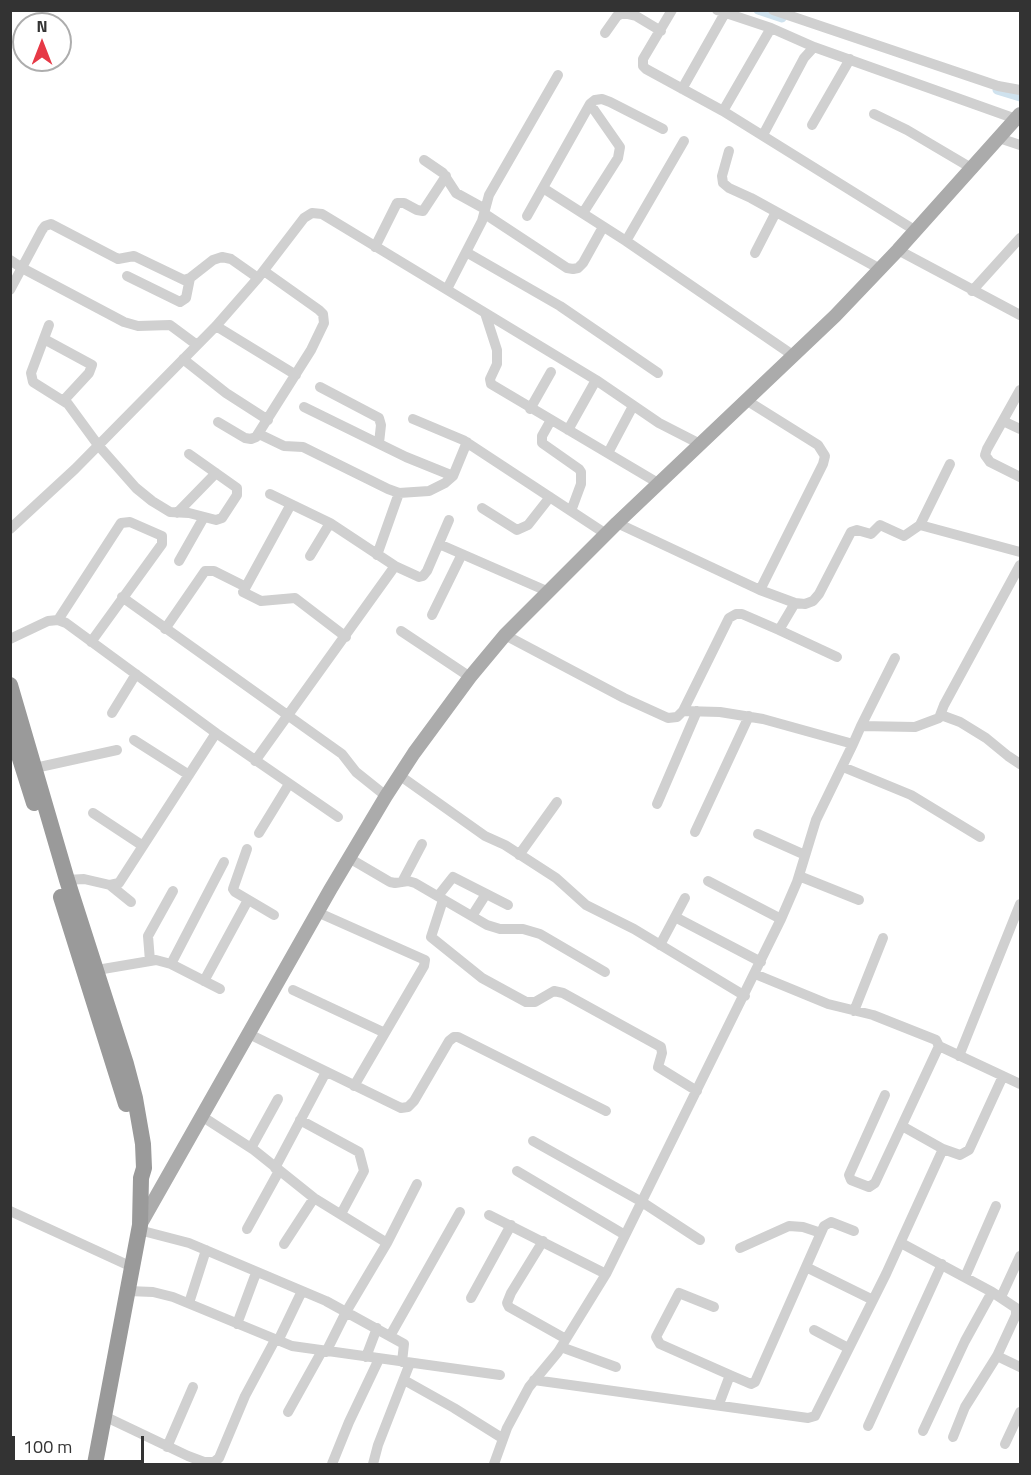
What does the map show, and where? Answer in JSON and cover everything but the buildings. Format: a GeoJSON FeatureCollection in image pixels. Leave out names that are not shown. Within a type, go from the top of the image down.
{"type":"FeatureCollection","features":[{"type":"Feature","properties":{"kind":"highway"},"geometry":{"type":"LineString","coordinates":[[10,685],[67,880],[97,970],[135,1098],[143,1144],[144,1168],[141,1178],[140,1228],[95,1464]]}},
{"type":"Feature","properties":{"kind":"highway"},"geometry":{"type":"LineString","coordinates":[[10,727],[96,1012],[126,1103],[137,1168],[141,1178]]}},
{"type":"Feature","properties":{"kind":"main road"},"geometry":{"type":"LineString","coordinates":[[140,1228],[317,912],[386,796],[470,677],[505,635],[617,523],[794,356],[880,269],[1018,116]]}},
{"type":"Feature","properties":{"kind":"street"},"geometry":{"type":"LineString","coordinates":[[672,10],[643,59],[643,66],[763,135],[916,231]]}},
{"type":"Feature","properties":{"kind":"street"},"geometry":{"type":"LineString","coordinates":[[773,10],[998,86],[1020,90]]}},
{"type":"Feature","properties":{"kind":"street"},"geometry":{"type":"LineString","coordinates":[[682,89],[721,12],[771,28],[814,47],[1018,116]]}},
{"type":"Feature","properties":{"kind":"street"},"geometry":{"type":"LineString","coordinates":[[605,33],[617,16],[623,13],[636,16],[661,31]]}},
{"type":"Feature","properties":{"kind":"street"},"geometry":{"type":"LineString","coordinates":[[723,111],[771,28]]}},
{"type":"Feature","properties":{"kind":"street"},"geometry":{"type":"LineString","coordinates":[[763,135],[804,58],[814,47]]}},
{"type":"Feature","properties":{"kind":"street"},"geometry":{"type":"LineString","coordinates":[[812,125],[850,59]]}},
{"type":"Feature","properties":{"kind":"street"},"geometry":{"type":"LineString","coordinates":[[447,289],[485,211],[489,195],[558,75]]}},
{"type":"Feature","properties":{"kind":"street"},"geometry":{"type":"LineString","coordinates":[[527,216],[590,104],[596,100],[602,99],[663,129]]}},
{"type":"Feature","properties":{"kind":"street"},"geometry":{"type":"LineString","coordinates":[[583,213],[620,153],[618,143],[590,104]]}},
{"type":"Feature","properties":{"kind":"street"},"geometry":{"type":"LineString","coordinates":[[874,114],[907,130],[972,169]]}},
{"type":"Feature","properties":{"kind":"street"},"geometry":{"type":"LineString","coordinates":[[999,138],[1020,145]]}},
{"type":"Feature","properties":{"kind":"street"},"geometry":{"type":"LineString","coordinates":[[626,241],[684,141]]}},
{"type":"Feature","properties":{"kind":"street"},"geometry":{"type":"LineString","coordinates":[[729,151],[722,176],[723,183],[729,188],[880,269]]}},
{"type":"Feature","properties":{"kind":"street"},"geometry":{"type":"LineString","coordinates":[[424,160],[446,176],[456,193],[567,268],[578,268],[583,263],[603,227]]}},
{"type":"Feature","properties":{"kind":"street"},"geometry":{"type":"LineString","coordinates":[[375,247],[397,203],[404,203],[423,211],[446,176]]}},
{"type":"Feature","properties":{"kind":"street"},"geometry":{"type":"LineString","coordinates":[[543,188],[626,241],[794,356]]}},
{"type":"Feature","properties":{"kind":"street"},"geometry":{"type":"LineString","coordinates":[[754,253],[776,212]]}},
{"type":"Feature","properties":{"kind":"street"},"geometry":{"type":"LineString","coordinates":[[10,530],[198,345],[261,275],[307,215],[312,213],[322,214],[596,380],[659,423],[700,444]]}},
{"type":"Feature","properties":{"kind":"street"},"geometry":{"type":"LineString","coordinates":[[10,290],[42,230],[45,226],[51,225],[118,259],[132,255],[182,279],[190,279],[222,256],[261,275],[323,314],[324,323],[319,335],[259,434],[254,439],[249,439],[218,422]]}},
{"type":"Feature","properties":{"kind":"street"},"geometry":{"type":"LineString","coordinates":[[972,291],[1020,238]]}},
{"type":"Feature","properties":{"kind":"street"},"geometry":{"type":"LineString","coordinates":[[898,250],[1020,315]]}},
{"type":"Feature","properties":{"kind":"street"},"geometry":{"type":"LineString","coordinates":[[466,252],[560,306],[658,373]]}},
{"type":"Feature","properties":{"kind":"street"},"geometry":{"type":"LineString","coordinates":[[10,260],[124,322],[138,326],[170,325],[198,345]]}},
{"type":"Feature","properties":{"kind":"street"},"geometry":{"type":"LineString","coordinates":[[127,276],[180,303],[186,298],[190,279]]}},
{"type":"Feature","properties":{"kind":"street"},"geometry":{"type":"LineString","coordinates":[[485,313],[498,350],[497,364],[490,379],[491,384],[658,483]]}},
{"type":"Feature","properties":{"kind":"street"},"geometry":{"type":"LineString","coordinates":[[49,325],[31,380],[64,400],[98,445],[144,495],[167,511],[216,520],[222,518],[238,493],[236,487],[189,454]]}},
{"type":"Feature","properties":{"kind":"street"},"geometry":{"type":"LineString","coordinates":[[216,326],[296,375]]}},
{"type":"Feature","properties":{"kind":"street"},"geometry":{"type":"LineString","coordinates":[[44,339],[92,365],[90,373],[64,400]]}},
{"type":"Feature","properties":{"kind":"street"},"geometry":{"type":"LineString","coordinates":[[183,359],[226,393],[268,420]]}},
{"type":"Feature","properties":{"kind":"street"},"geometry":{"type":"LineString","coordinates":[[530,409],[551,372]]}},
{"type":"Feature","properties":{"kind":"street"},"geometry":{"type":"LineString","coordinates":[[568,430],[596,380]]}},
{"type":"Feature","properties":{"kind":"street"},"geometry":{"type":"LineString","coordinates":[[320,387],[379,418],[381,425],[379,443]]}},
{"type":"Feature","properties":{"kind":"street"},"geometry":{"type":"LineString","coordinates":[[1020,390],[985,455],[990,462],[1020,477]]}},
{"type":"Feature","properties":{"kind":"street"},"geometry":{"type":"LineString","coordinates":[[746,400],[818,446],[825,456],[760,590]]}},
{"type":"Feature","properties":{"kind":"street"},"geometry":{"type":"LineString","coordinates":[[608,453],[633,406]]}},
{"type":"Feature","properties":{"kind":"street"},"geometry":{"type":"LineString","coordinates":[[304,407],[453,476]]}},
{"type":"Feature","properties":{"kind":"street"},"geometry":{"type":"LineString","coordinates":[[413,419],[467,442],[606,534]]}},
{"type":"Feature","properties":{"kind":"street"},"geometry":{"type":"LineString","coordinates":[[551,420],[542,436],[542,443],[581,472],[582,477],[571,511]]}},
{"type":"Feature","properties":{"kind":"street"},"geometry":{"type":"LineString","coordinates":[[1003,422],[1020,429]]}},
{"type":"Feature","properties":{"kind":"street"},"geometry":{"type":"LineString","coordinates":[[259,434],[284,446],[303,447],[399,493],[429,491],[445,483],[453,476],[467,442]]}},
{"type":"Feature","properties":{"kind":"street"},"geometry":{"type":"LineString","coordinates":[[617,523],[760,590],[795,603],[805,604],[813,601],[819,594],[851,532],[857,530],[871,534],[880,525],[904,537],[920,525],[950,464]]}},
{"type":"Feature","properties":{"kind":"street"},"geometry":{"type":"LineString","coordinates":[[177,513],[216,472]]}},
{"type":"Feature","properties":{"kind":"street"},"geometry":{"type":"LineString","coordinates":[[377,555],[399,493]]}},
{"type":"Feature","properties":{"kind":"street"},"geometry":{"type":"LineString","coordinates":[[270,494],[330,524],[416,577],[423,576],[448,519]]}},
{"type":"Feature","properties":{"kind":"street"},"geometry":{"type":"LineString","coordinates":[[482,508],[517,530],[528,525],[550,497]]}},
{"type":"Feature","properties":{"kind":"street"},"geometry":{"type":"LineString","coordinates":[[290,506],[244,585],[243,592],[261,601],[295,598],[346,637]]}},
{"type":"Feature","properties":{"kind":"street"},"geometry":{"type":"LineString","coordinates":[[179,561],[204,517]]}},
{"type":"Feature","properties":{"kind":"street"},"geometry":{"type":"LineString","coordinates":[[58,620],[119,526],[127,521],[160,535],[163,539],[162,543],[92,642]]}},
{"type":"Feature","properties":{"kind":"street"},"geometry":{"type":"LineString","coordinates":[[310,555],[330,524]]}},
{"type":"Feature","properties":{"kind":"street"},"geometry":{"type":"LineString","coordinates":[[920,525],[1020,552]]}},
{"type":"Feature","properties":{"kind":"street"},"geometry":{"type":"LineString","coordinates":[[439,543],[549,592]]}},
{"type":"Feature","properties":{"kind":"street"},"geometry":{"type":"LineString","coordinates":[[432,615],[462,554]]}},
{"type":"Feature","properties":{"kind":"street"},"geometry":{"type":"LineString","coordinates":[[861,726],[915,728],[937,720],[1020,565]]}},
{"type":"Feature","properties":{"kind":"street"},"geometry":{"type":"LineString","coordinates":[[255,761],[395,566]]}},
{"type":"Feature","properties":{"kind":"street"},"geometry":{"type":"LineString","coordinates":[[165,628],[205,571],[214,571],[244,585]]}},
{"type":"Feature","properties":{"kind":"street"},"geometry":{"type":"LineString","coordinates":[[122,597],[342,754],[353,769],[386,796]]}},
{"type":"Feature","properties":{"kind":"street"},"geometry":{"type":"LineString","coordinates":[[779,630],[795,603]]}},
{"type":"Feature","properties":{"kind":"street"},"geometry":{"type":"LineString","coordinates":[[505,635],[624,698],[668,718],[677,717],[683,711],[732,615],[742,615],[837,657]]}},
{"type":"Feature","properties":{"kind":"street"},"geometry":{"type":"LineString","coordinates":[[10,639],[48,621],[58,620],[66,623],[216,734],[338,817]]}},
{"type":"Feature","properties":{"kind":"street"},"geometry":{"type":"LineString","coordinates":[[401,631],[470,677]]}},
{"type":"Feature","properties":{"kind":"street"},"geometry":{"type":"LineString","coordinates":[[494,1464],[502,1438],[523,1396],[564,1343],[606,1274],[745,996],[782,919],[799,876],[816,820],[895,658]]}},
{"type":"Feature","properties":{"kind":"street"},"geometry":{"type":"LineString","coordinates":[[112,713],[136,674]]}},
{"type":"Feature","properties":{"kind":"street"},"geometry":{"type":"LineString","coordinates":[[683,711],[749,717],[853,744]]}},
{"type":"Feature","properties":{"kind":"street"},"geometry":{"type":"LineString","coordinates":[[657,804],[698,711]]}},
{"type":"Feature","properties":{"kind":"street"},"geometry":{"type":"LineString","coordinates":[[940,716],[960,722],[987,738],[1020,764]]}},
{"type":"Feature","properties":{"kind":"street"},"geometry":{"type":"LineString","coordinates":[[696,832],[749,717]]}},
{"type":"Feature","properties":{"kind":"street"},"geometry":{"type":"LineString","coordinates":[[67,880],[87,879],[116,885],[216,734]]}},
{"type":"Feature","properties":{"kind":"street"},"geometry":{"type":"LineString","coordinates":[[134,740],[189,776]]}},
{"type":"Feature","properties":{"kind":"street"},"geometry":{"type":"LineString","coordinates":[[35,768],[117,750]]}},
{"type":"Feature","properties":{"kind":"street"},"geometry":{"type":"LineString","coordinates":[[843,767],[911,795],[980,837]]}},
{"type":"Feature","properties":{"kind":"street"},"geometry":{"type":"LineString","coordinates":[[399,775],[485,836],[505,845],[556,878],[586,905],[634,929],[745,996]]}},
{"type":"Feature","properties":{"kind":"street"},"geometry":{"type":"LineString","coordinates":[[259,833],[289,783]]}},
{"type":"Feature","properties":{"kind":"street"},"geometry":{"type":"LineString","coordinates":[[519,855],[557,802]]}},
{"type":"Feature","properties":{"kind":"street"},"geometry":{"type":"LineString","coordinates":[[93,813],[143,846]]}},
{"type":"Feature","properties":{"kind":"street"},"geometry":{"type":"LineString","coordinates":[[758,834],[805,855]]}},
{"type":"Feature","properties":{"kind":"street"},"geometry":{"type":"LineString","coordinates":[[402,882],[422,844]]}},
{"type":"Feature","properties":{"kind":"street"},"geometry":{"type":"LineString","coordinates":[[247,849],[233,887],[235,892],[274,915]]}},
{"type":"Feature","properties":{"kind":"street"},"geometry":{"type":"LineString","coordinates":[[349,858],[390,882],[412,882],[494,928],[523,929],[540,933],[605,972]]}},
{"type":"Feature","properties":{"kind":"street"},"geometry":{"type":"LineString","coordinates":[[171,964],[224,862]]}},
{"type":"Feature","properties":{"kind":"street"},"geometry":{"type":"LineString","coordinates":[[799,876],[859,900]]}},
{"type":"Feature","properties":{"kind":"street"},"geometry":{"type":"LineString","coordinates":[[508,904],[453,878],[450,879],[441,898],[431,937],[482,978],[526,1002],[535,1002],[554,991],[562,993],[661,1047],[662,1053],[658,1067],[697,1091]]}},
{"type":"Feature","properties":{"kind":"street"},"geometry":{"type":"LineString","coordinates":[[708,881],[782,919]]}},
{"type":"Feature","properties":{"kind":"street"},"geometry":{"type":"LineString","coordinates":[[110,885],[131,902]]}},
{"type":"Feature","properties":{"kind":"street"},"geometry":{"type":"LineString","coordinates":[[150,961],[148,936],[172,891]]}},
{"type":"Feature","properties":{"kind":"street"},"geometry":{"type":"LineString","coordinates":[[472,916],[486,894]]}},
{"type":"Feature","properties":{"kind":"street"},"geometry":{"type":"LineString","coordinates":[[660,945],[685,898]]}},
{"type":"Feature","properties":{"kind":"street"},"geometry":{"type":"LineString","coordinates":[[204,981],[248,900]]}},
{"type":"Feature","properties":{"kind":"street"},"geometry":{"type":"LineString","coordinates":[[959,1056],[1020,904]]}},
{"type":"Feature","properties":{"kind":"street"},"geometry":{"type":"LineString","coordinates":[[317,912],[425,960],[424,966],[354,1086]]}},
{"type":"Feature","properties":{"kind":"street"},"geometry":{"type":"LineString","coordinates":[[675,917],[761,962]]}},
{"type":"Feature","properties":{"kind":"street"},"geometry":{"type":"LineString","coordinates":[[854,1011],[884,938]]}},
{"type":"Feature","properties":{"kind":"street"},"geometry":{"type":"LineString","coordinates":[[97,970],[150,961],[171,964],[220,989]]}},
{"type":"Feature","properties":{"kind":"street"},"geometry":{"type":"LineString","coordinates":[[755,975],[828,1004],[873,1016],[936,1040],[939,1047],[1020,1083]]}},
{"type":"Feature","properties":{"kind":"street"},"geometry":{"type":"LineString","coordinates":[[293,990],[385,1033]]}},
{"type":"Feature","properties":{"kind":"street"},"geometry":{"type":"LineString","coordinates":[[249,1034],[397,1107],[408,1107],[414,1101],[449,1041],[456,1036],[606,1111]]}},
{"type":"Feature","properties":{"kind":"street"},"geometry":{"type":"LineString","coordinates":[[885,1095],[849,1172],[851,1180],[865,1186],[872,1186],[939,1047]]}},
{"type":"Feature","properties":{"kind":"street"},"geometry":{"type":"LineString","coordinates":[[247,1229],[326,1072]]}},
{"type":"Feature","properties":{"kind":"street"},"geometry":{"type":"LineString","coordinates":[[902,1126],[943,1149],[960,1155],[969,1149],[1003,1077]]}},
{"type":"Feature","properties":{"kind":"street"},"geometry":{"type":"LineString","coordinates":[[250,1148],[278,1100]]}},
{"type":"Feature","properties":{"kind":"street"},"geometry":{"type":"LineString","coordinates":[[203,1117],[250,1148],[314,1198],[387,1243]]}},
{"type":"Feature","properties":{"kind":"street"},"geometry":{"type":"LineString","coordinates":[[300,1120],[359,1152],[364,1169],[341,1214]]}},
{"type":"Feature","properties":{"kind":"street"},"geometry":{"type":"LineString","coordinates":[[533,1141],[642,1202],[700,1240]]}},
{"type":"Feature","properties":{"kind":"street"},"geometry":{"type":"LineString","coordinates":[[534,1380],[812,1418],[818,1413],[901,1243],[943,1149]]}},
{"type":"Feature","properties":{"kind":"street"},"geometry":{"type":"LineString","coordinates":[[517,1171],[625,1235]]}},
{"type":"Feature","properties":{"kind":"street"},"geometry":{"type":"LineString","coordinates":[[288,1412],[387,1243],[417,1184]]}},
{"type":"Feature","properties":{"kind":"street"},"geometry":{"type":"LineString","coordinates":[[284,1244],[314,1198]]}},
{"type":"Feature","properties":{"kind":"street"},"geometry":{"type":"LineString","coordinates":[[965,1276],[996,1206]]}},
{"type":"Feature","properties":{"kind":"street"},"geometry":{"type":"LineString","coordinates":[[10,1225],[13,1212],[132,1267]]}},
{"type":"Feature","properties":{"kind":"street"},"geometry":{"type":"LineString","coordinates":[[390,1335],[460,1212]]}},
{"type":"Feature","properties":{"kind":"street"},"geometry":{"type":"LineString","coordinates":[[489,1215],[606,1274]]}},
{"type":"Feature","properties":{"kind":"street"},"geometry":{"type":"LineString","coordinates":[[714,1307],[679,1293],[656,1337],[657,1341],[746,1382],[755,1382],[824,1226],[831,1222],[854,1231]]}},
{"type":"Feature","properties":{"kind":"street"},"geometry":{"type":"LineString","coordinates":[[471,1298],[511,1225]]}},
{"type":"Feature","properties":{"kind":"street"},"geometry":{"type":"LineString","coordinates":[[740,1248],[789,1226],[803,1227],[821,1233]]}},
{"type":"Feature","properties":{"kind":"street"},"geometry":{"type":"LineString","coordinates":[[140,1228],[176,1239],[302,1292],[346,1312],[405,1344],[404,1380],[378,1445],[373,1464]]}},
{"type":"Feature","properties":{"kind":"street"},"geometry":{"type":"LineString","coordinates":[[543,1241],[511,1293],[507,1304],[564,1343],[616,1367]]}},
{"type":"Feature","properties":{"kind":"street"},"geometry":{"type":"LineString","coordinates":[[901,1243],[965,1276],[1014,1305],[1017,1312],[997,1356],[965,1407],[953,1437]]}},
{"type":"Feature","properties":{"kind":"street"},"geometry":{"type":"LineString","coordinates":[[189,1303],[206,1251]]}},
{"type":"Feature","properties":{"kind":"street"},"geometry":{"type":"LineString","coordinates":[[923,1431],[965,1341],[1020,1256]]}},
{"type":"Feature","properties":{"kind":"street"},"geometry":{"type":"LineString","coordinates":[[868,1426],[942,1264]]}},
{"type":"Feature","properties":{"kind":"street"},"geometry":{"type":"LineString","coordinates":[[806,1267],[873,1300]]}},
{"type":"Feature","properties":{"kind":"street"},"geometry":{"type":"LineString","coordinates":[[237,1324],[256,1273]]}},
{"type":"Feature","properties":{"kind":"street"},"geometry":{"type":"LineString","coordinates":[[128,1291],[163,1294],[292,1347],[500,1375]]}},
{"type":"Feature","properties":{"kind":"street"},"geometry":{"type":"LineString","coordinates":[[104,1416],[197,1460],[216,1461],[255,1376],[302,1292]]}},
{"type":"Feature","properties":{"kind":"street"},"geometry":{"type":"LineString","coordinates":[[366,1358],[377,1328]]}},
{"type":"Feature","properties":{"kind":"street"},"geometry":{"type":"LineString","coordinates":[[814,1330],[848,1348]]}},
{"type":"Feature","properties":{"kind":"street"},"geometry":{"type":"LineString","coordinates":[[997,1356],[1020,1367]]}},
{"type":"Feature","properties":{"kind":"street"},"geometry":{"type":"LineString","coordinates":[[332,1464],[379,1359]]}},
{"type":"Feature","properties":{"kind":"street"},"geometry":{"type":"LineString","coordinates":[[719,1404],[730,1375]]}},
{"type":"Feature","properties":{"kind":"street"},"geometry":{"type":"LineString","coordinates":[[404,1380],[502,1438]]}},
{"type":"Feature","properties":{"kind":"street"},"geometry":{"type":"LineString","coordinates":[[167,1447],[193,1387]]}},
{"type":"Feature","properties":{"kind":"street"},"geometry":{"type":"LineString","coordinates":[[1005,1444],[1020,1412]]}},
{"type":"Feature","properties":{"kind":"waterway"},"geometry":{"type":"LineString","coordinates":[[758,10],[782,18]]}},
{"type":"Feature","properties":{"kind":"waterway"},"geometry":{"type":"LineString","coordinates":[[997,90],[1020,97]]}}]}
